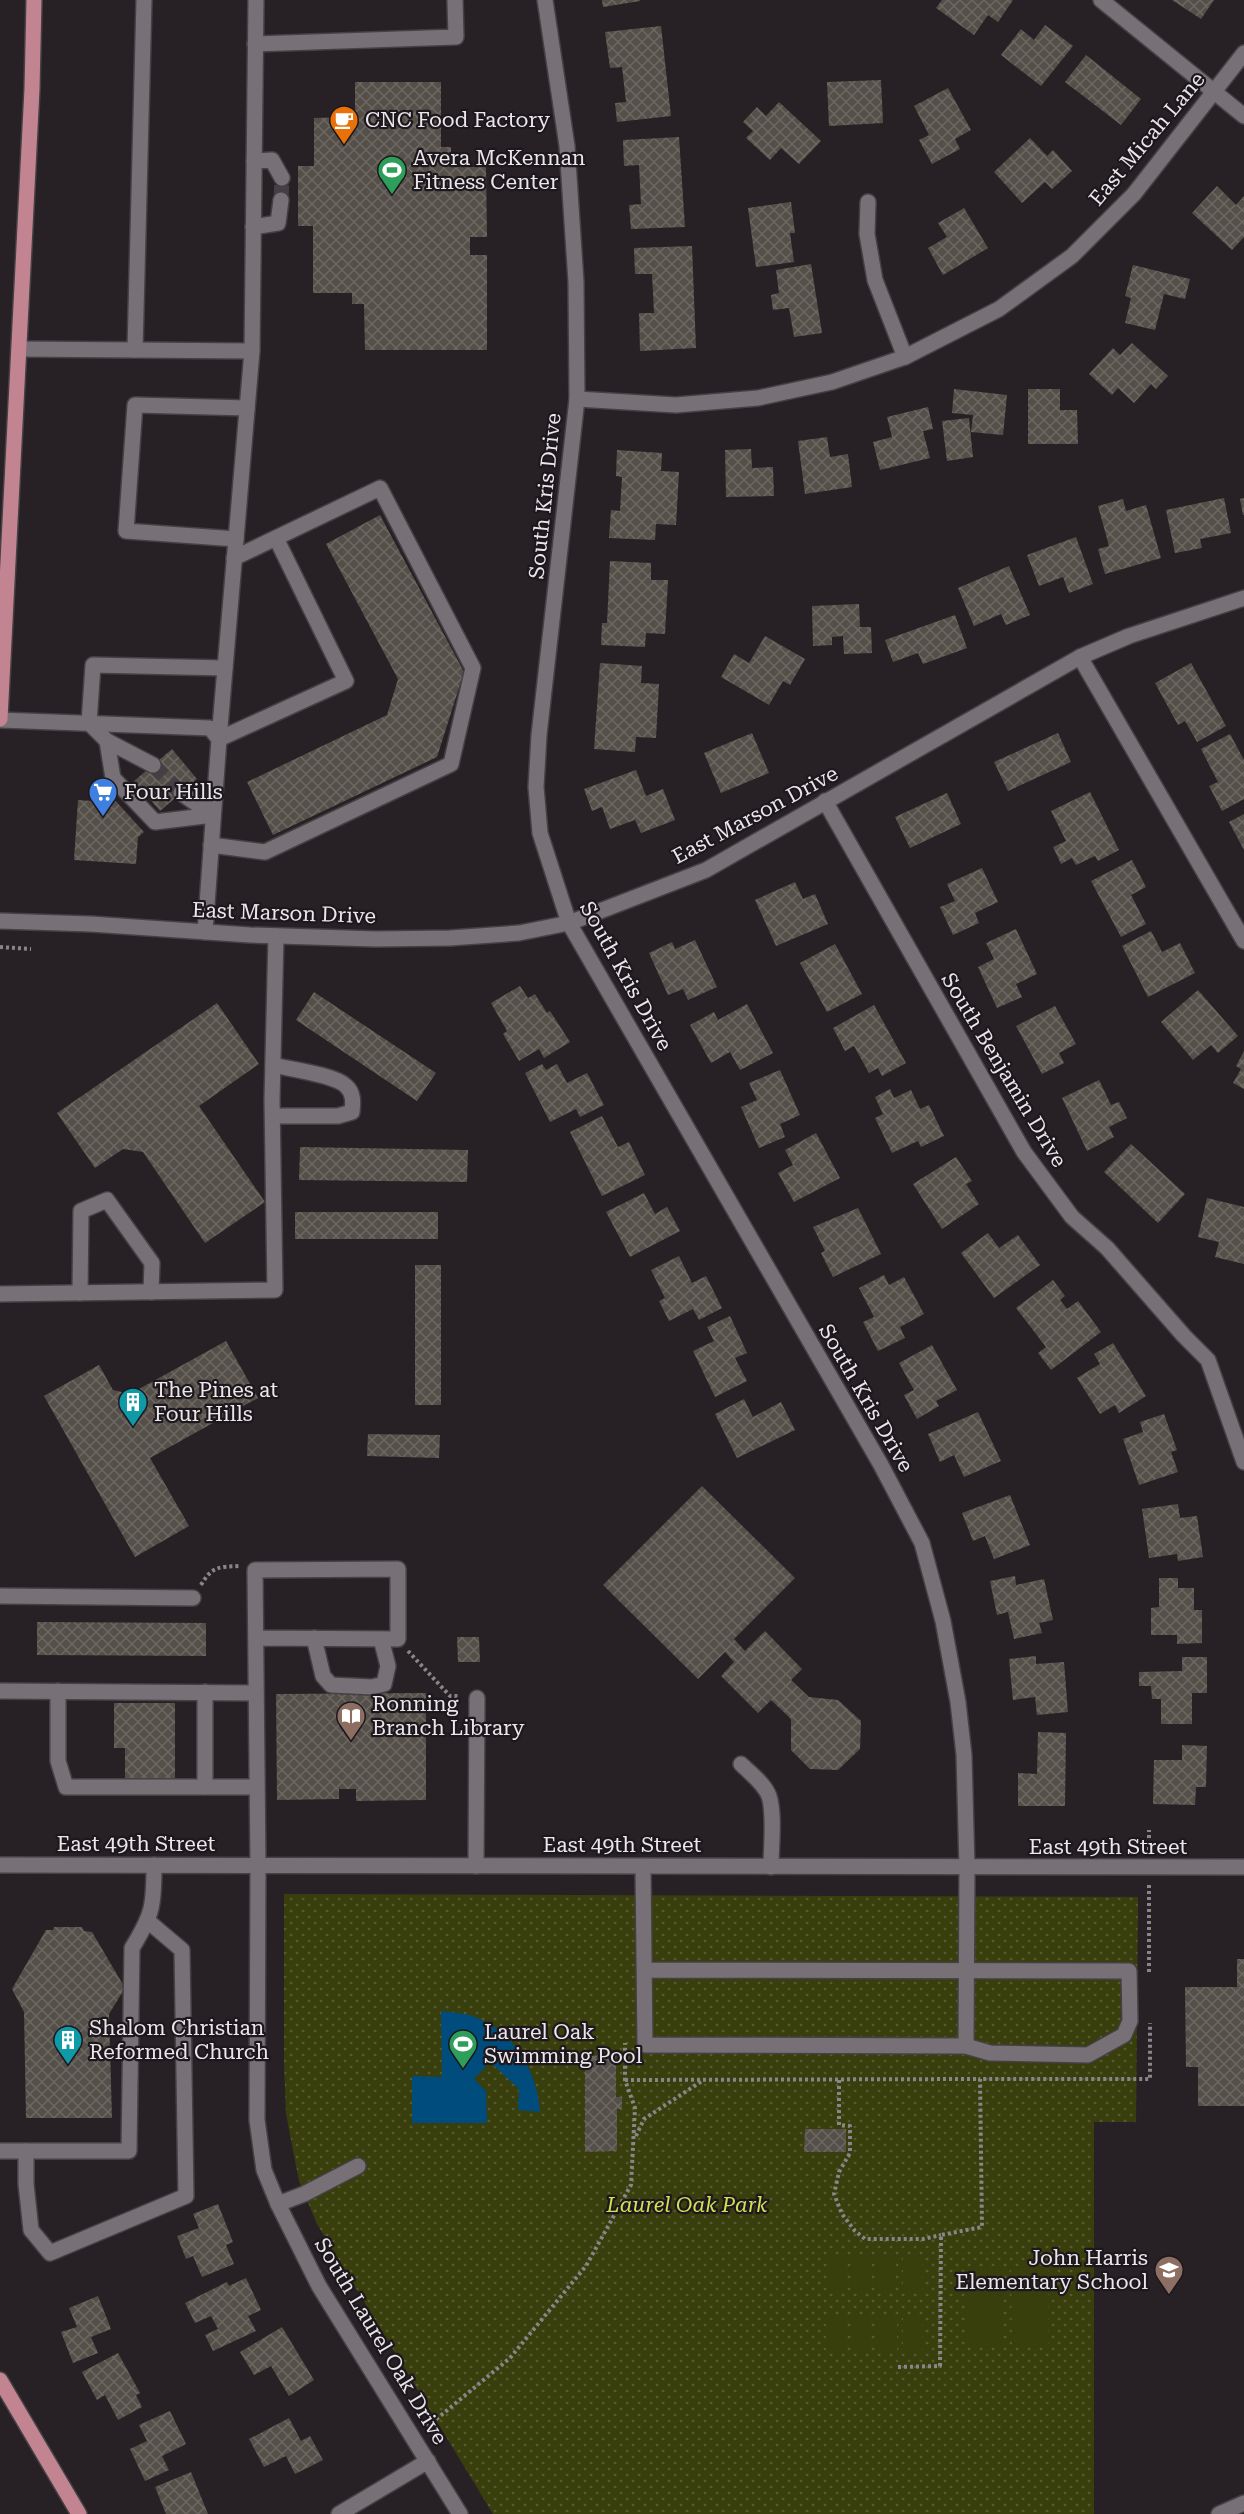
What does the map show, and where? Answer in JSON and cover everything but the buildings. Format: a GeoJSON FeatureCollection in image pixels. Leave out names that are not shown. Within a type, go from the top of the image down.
{"type":"FeatureCollection","features":[{"type":"Feature","properties":{"kind":"main road"},"geometry":{"type":"LineString","coordinates":[[0,719],[32,89],[34,0]]}},
{"type":"Feature","properties":{"kind":"main road"},"geometry":{"type":"LineString","coordinates":[[0,2380],[79,2514]]}},
{"type":"Feature","properties":{"kind":"street"},"geometry":{"type":"LineString","coordinates":[[135,350],[144,0]]}},
{"type":"Feature","properties":{"kind":"street"},"geometry":{"type":"LineString","coordinates":[[205,932],[252,351],[256,0]]}},
{"type":"Feature","properties":{"kind":"street"},"geometry":{"type":"LineString","coordinates":[[255,44],[456,38],[455,0]]}},
{"type":"Feature","properties":{"kind":"street","name":"South Kris Drive"},"geometry":{"type":"LineString","coordinates":[[545,0],[567,146],[576,282],[577,399],[539,735],[536,787],[540,833],[569,923],[881,1465],[922,1543],[943,1621],[958,1702],[964,1755],[968,1868],[966,2046]]}},
{"type":"Feature","properties":{"kind":"street"},"geometry":{"type":"LineString","coordinates":[[1101,0],[1244,116]]}},
{"type":"Feature","properties":{"kind":"street","name":"East Micah Lane"},"geometry":{"type":"LineString","coordinates":[[577,399],[676,405],[758,398],[832,382],[905,357],[999,309],[1071,256],[1134,194],[1244,53]]}},
{"type":"Feature","properties":{"kind":"street"},"geometry":{"type":"LineString","coordinates":[[254,161],[272,160],[282,178]]}},
{"type":"Feature","properties":{"kind":"street"},"geometry":{"type":"LineString","coordinates":[[253,227],[279,223],[281,200]]}},
{"type":"Feature","properties":{"kind":"street"},"geometry":{"type":"LineString","coordinates":[[868,202],[867,234],[875,280],[905,357]]}},
{"type":"Feature","properties":{"kind":"street"},"geometry":{"type":"LineString","coordinates":[[19,349],[252,351]]}},
{"type":"Feature","properties":{"kind":"street"},"geometry":{"type":"LineString","coordinates":[[236,539],[126,531],[135,405],[247,408]]}},
{"type":"Feature","properties":{"kind":"street"},"geometry":{"type":"LineString","coordinates":[[211,845],[266,852],[451,764],[473,668],[380,488],[234,558]]}},
{"type":"Feature","properties":{"kind":"street"},"geometry":{"type":"LineString","coordinates":[[219,739],[346,681],[276,538]]}},
{"type":"Feature","properties":{"kind":"street","name":"East Marson Drive"},"geometry":{"type":"LineString","coordinates":[[0,921],[376,939],[450,938],[519,933],[569,923],[706,870],[1080,657],[1129,636],[1244,598]]}},
{"type":"Feature","properties":{"kind":"street"},"geometry":{"type":"LineString","coordinates":[[1080,657],[1244,941]]}},
{"type":"Feature","properties":{"kind":"street"},"geometry":{"type":"LineString","coordinates":[[153,765],[107,741],[89,723],[93,665],[225,668]]}},
{"type":"Feature","properties":{"kind":"street"},"geometry":{"type":"LineString","coordinates":[[0,719],[210,728],[219,739]]}},
{"type":"Feature","properties":{"kind":"street"},"geometry":{"type":"LineString","coordinates":[[107,741],[113,778],[155,822],[213,815]]}},
{"type":"Feature","properties":{"kind":"street"},"geometry":{"type":"LineString","coordinates":[[181,793],[213,815]]}},
{"type":"Feature","properties":{"kind":"street","name":"South Benjamin Drive"},"geometry":{"type":"LineString","coordinates":[[825,801],[1024,1152],[1072,1217],[1107,1248],[1208,1360],[1244,1462]]}},
{"type":"Feature","properties":{"kind":"street"},"geometry":{"type":"LineString","coordinates":[[0,1294],[275,1290],[273,1065],[276,936]]}},
{"type":"Feature","properties":{"kind":"street"},"geometry":{"type":"LineString","coordinates":[[273,1065],[326,1077],[346,1085],[354,1100],[351,1112],[338,1116],[273,1116]]}},
{"type":"Feature","properties":{"kind":"street"},"geometry":{"type":"LineString","coordinates":[[80,1293],[81,1211],[107,1200],[152,1263],[152,1292]]}},
{"type":"Feature","properties":{"kind":"street"},"geometry":{"type":"LineString","coordinates":[[255,1578],[255,1569],[398,1569],[398,1639],[256,1638]]}},
{"type":"Feature","properties":{"kind":"street","name":"South Laurel Oak Drive"},"geometry":{"type":"LineString","coordinates":[[255,1578],[258,1865],[257,2120],[264,2170],[278,2204],[319,2286],[460,2514]]}},
{"type":"Feature","properties":{"kind":"street"},"geometry":{"type":"LineString","coordinates":[[0,1596],[193,1598]]}},
{"type":"Feature","properties":{"kind":"street"},"geometry":{"type":"LineString","coordinates":[[314,1638],[323,1676],[331,1684],[372,1687],[384,1684],[388,1666],[381,1639]]}},
{"type":"Feature","properties":{"kind":"street"},"geometry":{"type":"LineString","coordinates":[[0,1691],[256,1693]]}},
{"type":"Feature","properties":{"kind":"street"},"geometry":{"type":"LineString","coordinates":[[58,1691],[58,1761],[66,1787],[257,1787]]}},
{"type":"Feature","properties":{"kind":"street"},"geometry":{"type":"LineString","coordinates":[[205,1787],[206,1692]]}},
{"type":"Feature","properties":{"kind":"street"},"geometry":{"type":"LineString","coordinates":[[476,1866],[477,1698]]}},
{"type":"Feature","properties":{"kind":"street"},"geometry":{"type":"LineString","coordinates":[[741,1764],[761,1783],[768,1795],[771,1809],[771,1867]]}},
{"type":"Feature","properties":{"kind":"street","name":"East 49th Street"},"geometry":{"type":"LineString","coordinates":[[0,1865],[1244,1867]]}},
{"type":"Feature","properties":{"kind":"street"},"geometry":{"type":"LineString","coordinates":[[0,2151],[129,2151],[132,1948],[149,1922],[154,1898],[154,1865]]}},
{"type":"Feature","properties":{"kind":"street"},"geometry":{"type":"LineString","coordinates":[[643,1867],[645,2045],[966,2046],[990,2053],[1088,2055],[1124,2035],[1130,2021],[1129,1971],[645,1970]]}},
{"type":"Feature","properties":{"kind":"street"},"geometry":{"type":"LineString","coordinates":[[26,2151],[26,2184],[31,2230],[50,2253],[186,2196],[182,1950],[149,1922]]}},
{"type":"Feature","properties":{"kind":"street"},"geometry":{"type":"LineString","coordinates":[[278,2204],[304,2194],[358,2166]]}},
{"type":"Feature","properties":{"kind":"street"},"geometry":{"type":"LineString","coordinates":[[339,2514],[428,2461]]}},
{"type":"Feature","properties":{"kind":"street"},"geometry":{"type":"LineString","coordinates":[[1219,2514],[1244,2502]]}},
{"type":"Feature","properties":{"kind":"path"},"geometry":{"type":"LineString","coordinates":[[0,946],[31,949]]}},
{"type":"Feature","properties":{"kind":"path"},"geometry":{"type":"LineString","coordinates":[[193,1598],[208,1573],[218,1567],[240,1566],[255,1578]]}},
{"type":"Feature","properties":{"kind":"path"},"geometry":{"type":"LineString","coordinates":[[398,1639],[450,1696],[477,1698]]}},
{"type":"Feature","properties":{"kind":"path"},"geometry":{"type":"LineString","coordinates":[[1149,1830],[1149,1977]]}},
{"type":"Feature","properties":{"kind":"path"},"geometry":{"type":"LineString","coordinates":[[625,2080],[1150,2079],[1150,2022]]}},
{"type":"Feature","properties":{"kind":"path"},"geometry":{"type":"LineString","coordinates":[[413,2437],[510,2358],[586,2266],[631,2185],[636,2108],[625,2080],[625,2034]]}},
{"type":"Feature","properties":{"kind":"path"},"geometry":{"type":"LineString","coordinates":[[839,2080],[839,2125],[850,2126],[850,2153],[839,2172],[834,2194],[842,2214],[855,2231],[865,2239],[923,2239],[982,2227],[981,2079]]}},
{"type":"Feature","properties":{"kind":"path"},"geometry":{"type":"LineString","coordinates":[[634,2140],[644,2119],[702,2080]]}},
{"type":"Feature","properties":{"kind":"path"},"geometry":{"type":"LineString","coordinates":[[898,2367],[940,2366],[941,2235]]}},
{"type":"Feature","properties":{"kind":"green space","name":"Laurel Oak Park"},"geometry":{"type":"Polygon","coordinates":[[[284,1894],[1138,1897],[1136,2122],[1094,2122],[1094,2514],[493,2514],[317,2224],[299,2181],[286,2114],[284,1894]]]}},
{"type":"Feature","properties":{"kind":"green space"},"geometry":{"type":"Polygon","coordinates":[[[827,2256],[846,2256],[846,2291],[827,2291],[827,2256]]]}},
{"type":"Feature","properties":{"kind":"green space"},"geometry":{"type":"Polygon","coordinates":[[[852,2256],[871,2256],[870,2292],[851,2292],[852,2256]]]}},
{"type":"Feature","properties":{"kind":"green space"},"geometry":{"type":"Polygon","coordinates":[[[877,2256],[896,2256],[895,2292],[876,2292],[877,2256]]]}},
{"type":"Feature","properties":{"kind":"green space"},"geometry":{"type":"Polygon","coordinates":[[[903,2257],[922,2257],[922,2293],[903,2293],[903,2257]]]}},
{"type":"Feature","properties":{"kind":"green space"},"geometry":{"type":"Polygon","coordinates":[[[965,2266],[1001,2266],[1001,2344],[965,2344],[965,2266]]]}},
{"type":"Feature","properties":{"kind":"green space"},"geometry":{"type":"Polygon","coordinates":[[[1011,2266],[1048,2266],[1048,2344],[1012,2344],[1011,2266]]]}},
{"type":"Feature","properties":{"kind":"green space"},"geometry":{"type":"Polygon","coordinates":[[[826,2315],[845,2315],[845,2351],[826,2351],[826,2315]]]}},
{"type":"Feature","properties":{"kind":"green space"},"geometry":{"type":"Polygon","coordinates":[[[852,2315],[871,2315],[871,2351],[852,2351],[852,2315]]]}},
{"type":"Feature","properties":{"kind":"green space"},"geometry":{"type":"Polygon","coordinates":[[[878,2316],[897,2317],[897,2352],[877,2352],[878,2316]]]}},
{"type":"Feature","properties":{"kind":"green space"},"geometry":{"type":"Polygon","coordinates":[[[903,2317],[922,2317],[922,2353],[903,2352],[903,2317]]]}},
{"type":"Feature","properties":{"kind":"water","name":"Laurel Oak Swimming Pool"},"geometry":{"type":"Polygon","coordinates":[[[441,2011],[469,2015],[484,2021],[510,2040],[528,2066],[538,2096],[540,2112],[518,2110],[519,2089],[490,2062],[474,2079],[486,2091],[487,2123],[412,2123],[412,2076],[442,2077],[441,2011]]]}},
{"type":"Feature","properties":{"kind":"tunnel"},"geometry":{"type":"LineString","coordinates":[[281,200],[282,178]]}},
{"type":"Feature","properties":{"kind":"tunnel"},"geometry":{"type":"LineString","coordinates":[[153,765],[181,793]]}},
{"type":"Feature","properties":{"kind":"place","name":"CNC Food Factory"},"geometry":{"type":"Point","coordinates":[344,146]}},
{"type":"Feature","properties":{"kind":"place","name":"Avera McKennan Fitness Center"},"geometry":{"type":"Point","coordinates":[392,196]}},
{"type":"Feature","properties":{"kind":"place","name":"Four Hills"},"geometry":{"type":"Point","coordinates":[103,818]}},
{"type":"Feature","properties":{"kind":"place","name":"The Pines at Four Hills"},"geometry":{"type":"Point","coordinates":[133,1428]}},
{"type":"Feature","properties":{"kind":"place","name":"Ronning Branch Library"},"geometry":{"type":"Point","coordinates":[351,1742]}},
{"type":"Feature","properties":{"kind":"place","name":"Shalom Christian Reformed Church"},"geometry":{"type":"Point","coordinates":[68,2066]}},
{"type":"Feature","properties":{"kind":"place","name":"Laurel Oak Swimming Pool"},"geometry":{"type":"Point","coordinates":[463,2070]}},
{"type":"Feature","properties":{"kind":"place","name":"John Harris Elementary School"},"geometry":{"type":"Point","coordinates":[1169,2296]}}]}
